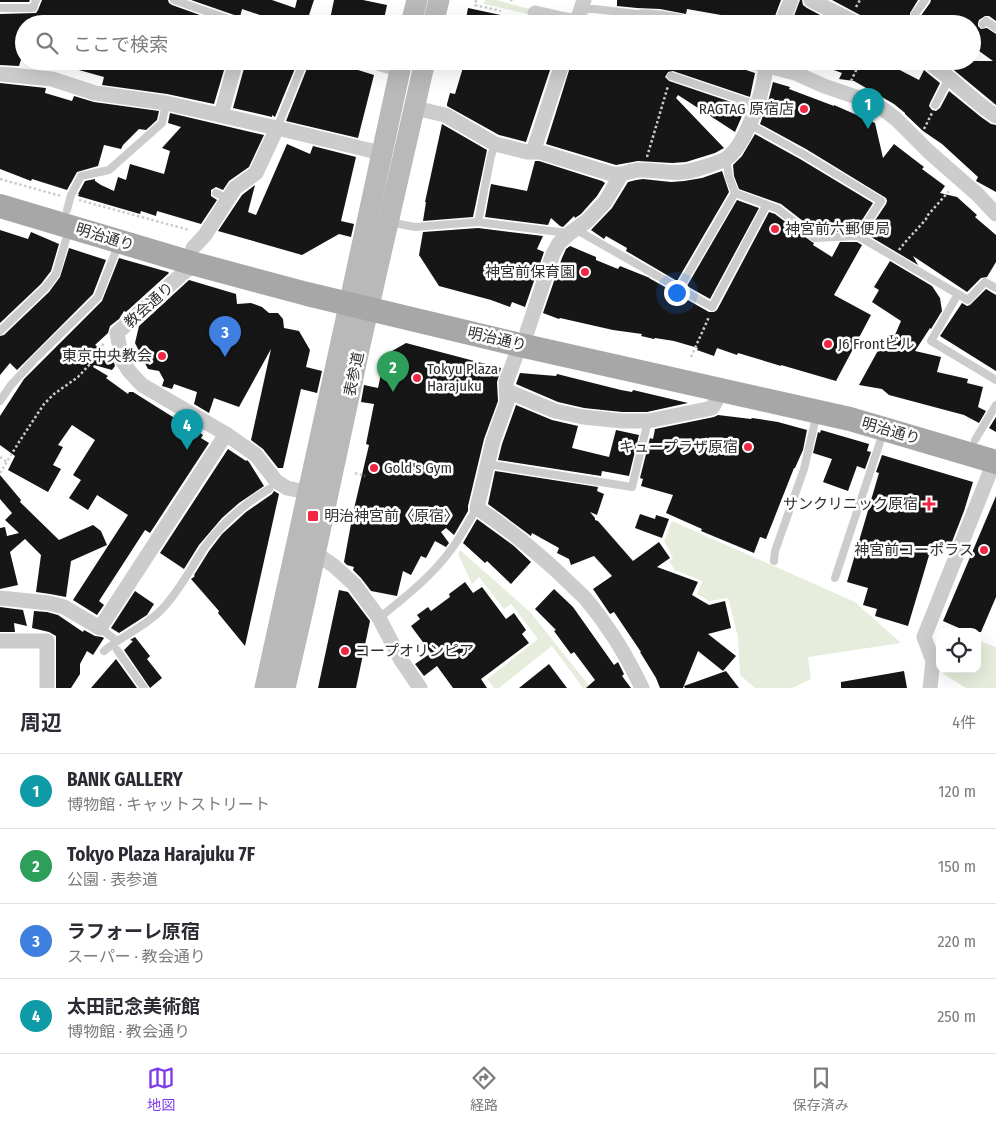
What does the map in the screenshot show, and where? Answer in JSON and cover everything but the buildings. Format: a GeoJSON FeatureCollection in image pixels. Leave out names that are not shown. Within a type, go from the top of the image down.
{"type":"FeatureCollection","features":[{"type":"Feature","properties":{"kind":"main road"},"geometry":{"type":"LineString","coordinates":[[413,15],[416,0]]}},
{"type":"Feature","properties":{"kind":"main road"},"geometry":{"type":"LineString","coordinates":[[436,15],[439,0]]}},
{"type":"Feature","properties":{"kind":"main road","name":"表参道"},"geometry":{"type":"LineString","coordinates":[[285,688],[316,553],[361,300],[382,153],[400,70]]}},
{"type":"Feature","properties":{"kind":"main road","name":"表参道"},"geometry":{"type":"LineString","coordinates":[[265,688],[307,492],[361,300],[389,222],[423,70]]}},
{"type":"Feature","properties":{"kind":"main road","name":"明治通り"},"geometry":{"type":"LineString","coordinates":[[0,190],[69,212],[151,234],[361,300],[524,338],[854,406],[990,453]]}},
{"type":"Feature","properties":{"kind":"main road","name":"明治通り"},"geometry":{"type":"LineString","coordinates":[[0,206],[69,212],[120,242],[198,249]]}},
{"type":"Feature","properties":{"kind":"main road","name":"明治通り"},"geometry":{"type":"LineString","coordinates":[[524,338],[718,390],[990,453]]}},
{"type":"Feature","properties":{"kind":"street"},"geometry":{"type":"LineString","coordinates":[[785,15],[791,0]]}},
{"type":"Feature","properties":{"kind":"street"},"geometry":{"type":"LineString","coordinates":[[811,0],[840,15]]}},
{"type":"Feature","properties":{"kind":"street"},"geometry":{"type":"LineString","coordinates":[[535,13],[566,15]]}},
{"type":"Feature","properties":{"kind":"street"},"geometry":{"type":"LineString","coordinates":[[221,115],[234,70]]}},
{"type":"Feature","properties":{"kind":"street"},"geometry":{"type":"LineString","coordinates":[[533,152],[560,70]]}},
{"type":"Feature","properties":{"kind":"street"},"geometry":{"type":"LineString","coordinates":[[414,108],[446,115],[495,144],[527,152],[540,152],[612,174],[621,175],[636,170],[682,172],[726,159],[736,150],[757,105],[766,70]]}},
{"type":"Feature","properties":{"kind":"street"},"geometry":{"type":"LineString","coordinates":[[786,70],[824,86],[868,101],[883,109],[904,126],[928,152],[977,194],[996,214]]}},
{"type":"Feature","properties":{"kind":"street"},"geometry":{"type":"LineString","coordinates":[[938,70],[996,116]]}},
{"type":"Feature","properties":{"kind":"street"},"geometry":{"type":"LineString","coordinates":[[0,74],[52,80],[95,93],[166,103],[382,153]]}},
{"type":"Feature","properties":{"kind":"street","name":"教会通り"},"geometry":{"type":"LineString","coordinates":[[277,128],[256,173],[241,188],[235,188],[222,196],[198,249],[183,273],[118,333],[122,360],[129,372],[142,385],[226,434],[256,455],[276,480],[287,488],[307,492]]}},
{"type":"Feature","properties":{"kind":"street"},"geometry":{"type":"LineString","coordinates":[[621,175],[605,202],[587,221],[559,243],[553,254],[524,338],[506,382],[507,402],[492,440],[477,508],[541,556],[584,597],[619,646],[642,688]]}},
{"type":"Feature","properties":{"kind":"street"},"geometry":{"type":"LineString","coordinates":[[507,392],[555,410],[583,417],[622,422],[648,421],[712,408],[716,401],[718,390]]}},
{"type":"Feature","properties":{"kind":"street"},"geometry":{"type":"LineString","coordinates":[[0,598],[49,603],[64,607],[100,628],[226,434]]}},
{"type":"Feature","properties":{"kind":"street"},"geometry":{"type":"LineString","coordinates":[[930,688],[933,661],[924,637],[990,453]]}},
{"type":"Feature","properties":{"kind":"street"},"geometry":{"type":"LineString","coordinates":[[316,553],[354,584],[380,618],[401,660],[420,688]]}},
{"type":"Feature","properties":{"kind":"street"},"geometry":{"type":"LineString","coordinates":[[0,641],[47,641],[47,688]]}},
{"type":"Feature","properties":{"kind":"lane"},"geometry":{"type":"LineString","coordinates":[[0,8],[33,8],[36,0]]}},
{"type":"Feature","properties":{"kind":"lane"},"geometry":{"type":"LineString","coordinates":[[174,0],[217,15]]}},
{"type":"Feature","properties":{"kind":"lane"},"geometry":{"type":"LineString","coordinates":[[915,14],[925,0]]}},
{"type":"Feature","properties":{"kind":"lane"},"geometry":{"type":"LineString","coordinates":[[584,15],[595,9],[654,15]]}},
{"type":"Feature","properties":{"kind":"lane"},"geometry":{"type":"LineString","coordinates":[[983,24],[986,21],[996,28]]}},
{"type":"Feature","properties":{"kind":"lane"},"geometry":{"type":"LineString","coordinates":[[277,128],[300,70]]}},
{"type":"Feature","properties":{"kind":"lane"},"geometry":{"type":"LineString","coordinates":[[671,76],[757,105]]}},
{"type":"Feature","properties":{"kind":"lane"},"geometry":{"type":"LineString","coordinates":[[935,105],[949,79]]}},
{"type":"Feature","properties":{"kind":"lane"},"geometry":{"type":"LineString","coordinates":[[0,331],[45,288],[56,274],[69,212],[81,176],[109,170],[162,123],[166,103]]}},
{"type":"Feature","properties":{"kind":"lane"},"geometry":{"type":"LineString","coordinates":[[749,124],[803,154],[881,202],[858,236]]}},
{"type":"Feature","properties":{"kind":"lane"},"geometry":{"type":"LineString","coordinates":[[478,222],[495,144]]}},
{"type":"Feature","properties":{"kind":"lane"},"geometry":{"type":"LineString","coordinates":[[726,159],[729,177],[735,194],[778,209],[815,238],[858,236],[968,300],[985,282],[996,288]]}},
{"type":"Feature","properties":{"kind":"lane"},"geometry":{"type":"LineString","coordinates":[[679,289],[735,194]]}},
{"type":"Feature","properties":{"kind":"lane"},"geometry":{"type":"LineString","coordinates":[[389,222],[415,227],[478,222],[572,231],[712,307],[766,206]]}},
{"type":"Feature","properties":{"kind":"lane"},"geometry":{"type":"LineString","coordinates":[[0,401],[11,385],[34,360],[98,296],[120,242]]}},
{"type":"Feature","properties":{"kind":"lane"},"geometry":{"type":"LineString","coordinates":[[958,294],[931,341],[996,380]]}},
{"type":"Feature","properties":{"kind":"lane"},"geometry":{"type":"LineString","coordinates":[[990,453],[996,405]]}},
{"type":"Feature","properties":{"kind":"lane"},"geometry":{"type":"LineString","coordinates":[[774,561],[775,551],[804,469],[818,412]]}},
{"type":"Feature","properties":{"kind":"lane"},"geometry":{"type":"LineString","coordinates":[[486,464],[632,487],[648,421]]}},
{"type":"Feature","properties":{"kind":"lane"},"geometry":{"type":"LineString","coordinates":[[835,578],[884,429]]}},
{"type":"Feature","properties":{"kind":"lane"},"geometry":{"type":"LineString","coordinates":[[104,651],[147,622],[161,610],[171,599],[205,546],[224,523],[251,500],[270,489]]}},
{"type":"Feature","properties":{"kind":"lane"},"geometry":{"type":"LineString","coordinates":[[380,618],[432,572],[450,551],[477,508]]}},
{"type":"Feature","properties":{"kind":"lane"},"geometry":{"type":"LineString","coordinates":[[100,628],[117,641]]}},
{"type":"Feature","properties":{"kind":"lane"},"geometry":{"type":"LineString","coordinates":[[117,650],[144,688]]}},
{"type":"Feature","properties":{"kind":"path"},"geometry":{"type":"LineString","coordinates":[[476,0],[475,4],[501,10]]}},
{"type":"Feature","properties":{"kind":"path"},"geometry":{"type":"LineString","coordinates":[[510,0],[515,1]]}},
{"type":"Feature","properties":{"kind":"path"},"geometry":{"type":"LineString","coordinates":[[643,171],[671,76],[668,70]]}},
{"type":"Feature","properties":{"kind":"path"},"geometry":{"type":"LineString","coordinates":[[853,75],[856,70]]}},
{"type":"Feature","properties":{"kind":"path"},"geometry":{"type":"LineString","coordinates":[[0,179],[69,212],[198,249]]}},
{"type":"Feature","properties":{"kind":"path"},"geometry":{"type":"LineString","coordinates":[[893,257],[952,188]]}},
{"type":"Feature","properties":{"kind":"path"},"geometry":{"type":"LineString","coordinates":[[691,357],[712,307]]}},
{"type":"Feature","properties":{"kind":"path"},"geometry":{"type":"LineString","coordinates":[[0,474],[40,409],[54,394],[78,377],[91,363],[109,336],[118,333]]}},
{"type":"Feature","properties":{"kind":"path"},"geometry":{"type":"LineString","coordinates":[[0,457],[7,462]]}},
{"type":"Feature","properties":{"kind":"path"},"geometry":{"type":"LineString","coordinates":[[355,473],[365,476]]}},
{"type":"Feature","properties":{"kind":"green space"},"geometry":{"type":"Polygon","coordinates":[[[485,0],[497,0],[533,10],[532,15],[484,4],[485,0]]]}},
{"type":"Feature","properties":{"kind":"green space"},"geometry":{"type":"Polygon","coordinates":[[[672,521],[855,602],[901,643],[808,657],[811,679],[792,688],[755,688],[740,675],[738,637],[728,598],[709,601],[697,594],[702,581],[675,570],[669,562],[673,558],[664,541],[672,521]]]}},
{"type":"Feature","properties":{"kind":"green space"},"geometry":{"type":"Polygon","coordinates":[[[460,550],[531,613],[591,688],[583,688],[552,646],[499,688],[494,688],[487,679],[538,639],[511,604],[504,609],[479,577],[472,584],[458,554],[460,550]]]}},
{"type":"Feature","properties":{"kind":"green space"},"geometry":{"type":"Polygon","coordinates":[[[981,641],[996,647],[996,688],[966,688],[943,674],[981,673],[981,641]]]}},
{"type":"Feature","properties":{"kind":"place","name":"RAGTAG 原宿店"},"geometry":{"type":"Point","coordinates":[804,109]}},
{"type":"Feature","properties":{"kind":"place","name":"BANK GALLERY"},"geometry":{"type":"Point","coordinates":[868,129]}},
{"type":"Feature","properties":{"kind":"place","name":"神宮前六郵便局"},"geometry":{"type":"Point","coordinates":[775,229]}},
{"type":"Feature","properties":{"kind":"place","name":"神宮前保育園"},"geometry":{"type":"Point","coordinates":[585,272]}},
{"type":"Feature","properties":{"kind":"place","name":"J6 Frontビル"},"geometry":{"type":"Point","coordinates":[828,344]}},
{"type":"Feature","properties":{"kind":"place","name":"東京中央教会"},"geometry":{"type":"Point","coordinates":[162,356]}},
{"type":"Feature","properties":{"kind":"place","name":"ラフォーレ原宿"},"geometry":{"type":"Point","coordinates":[225,357]}},
{"type":"Feature","properties":{"kind":"place","name":"Tokyu Plaza Harajuku"},"geometry":{"type":"Point","coordinates":[417,378]}},
{"type":"Feature","properties":{"kind":"place","name":"Tokyo Plaza Harajuku 7F"},"geometry":{"type":"Point","coordinates":[393,392]}},
{"type":"Feature","properties":{"kind":"place","name":"キュープラザ原宿"},"geometry":{"type":"Point","coordinates":[748,447]}},
{"type":"Feature","properties":{"kind":"place","name":"太田記念美術館"},"geometry":{"type":"Point","coordinates":[187,450]}},
{"type":"Feature","properties":{"kind":"place","name":"Gold's Gym"},"geometry":{"type":"Point","coordinates":[374,468]}},
{"type":"Feature","properties":{"kind":"place","name":"サンクリニック原宿"},"geometry":{"type":"Point","coordinates":[929,504]}},
{"type":"Feature","properties":{"kind":"place","name":"明治神宮前〈原宿〉"},"geometry":{"type":"Point","coordinates":[313,516]}},
{"type":"Feature","properties":{"kind":"place","name":"神宮前コーポラス"},"geometry":{"type":"Point","coordinates":[984,550]}},
{"type":"Feature","properties":{"kind":"place","name":"コープオリンピア"},"geometry":{"type":"Point","coordinates":[345,651]}}]}
